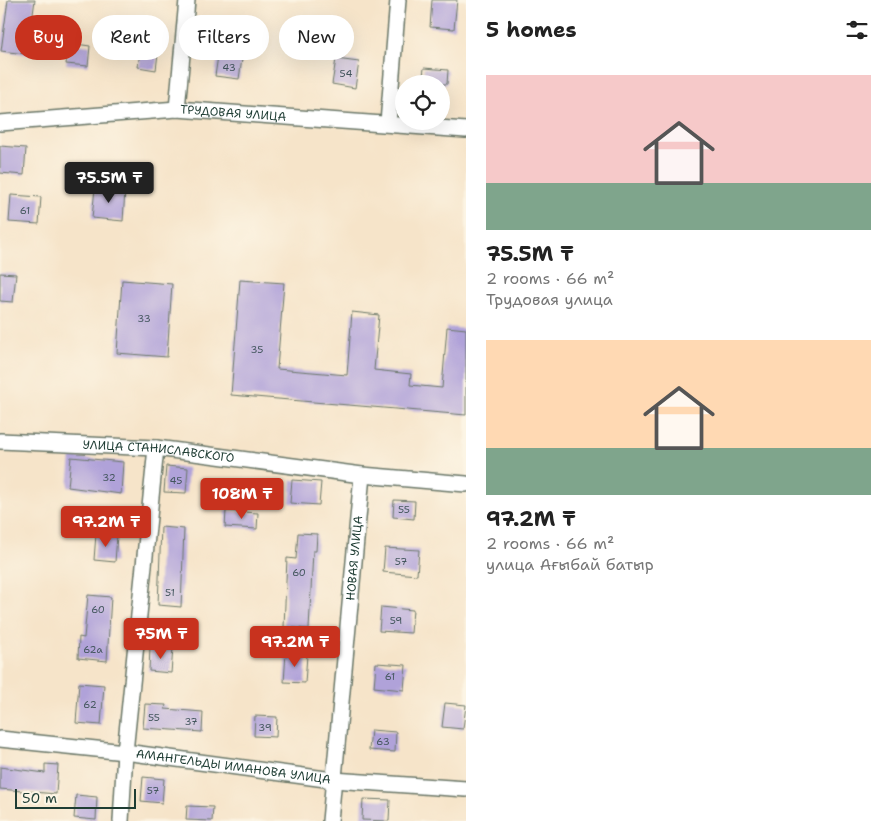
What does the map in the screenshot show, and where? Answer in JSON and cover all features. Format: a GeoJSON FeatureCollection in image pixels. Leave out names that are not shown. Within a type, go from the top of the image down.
{"type":"FeatureCollection","features":[{"type":"Feature","properties":{"kind":"street"},"geometry":{"type":"LineString","coordinates":[[177,109],[187,0]]}},
{"type":"Feature","properties":{"kind":"street"},"geometry":{"type":"LineString","coordinates":[[388,123],[398,0]]}},
{"type":"Feature","properties":{"kind":"street","name":"ТРУДОВАЯ УЛИЦА"},"geometry":{"type":"LineString","coordinates":[[0,123],[177,109],[466,130]]}},
{"type":"Feature","properties":{"kind":"street","name":"УЛИЦА СТАНИСЛАВСКОГО"},"geometry":{"type":"LineString","coordinates":[[0,441],[156,448],[362,474],[466,484]]}},
{"type":"Feature","properties":{"kind":"street"},"geometry":{"type":"LineString","coordinates":[[121,821],[125,752],[156,448]]}},
{"type":"Feature","properties":{"kind":"street","name":"НОВАЯ УЛИЦА"},"geometry":{"type":"LineString","coordinates":[[330,821],[362,474]]}},
{"type":"Feature","properties":{"kind":"street","name":"АМАНГЕЛЬДЫ ИМАНОВА УЛИЦА"},"geometry":{"type":"LineString","coordinates":[[0,739],[125,752],[333,780],[466,790]]}},
{"type":"Feature","properties":{"kind":"building"},"geometry":{"type":"Polygon","coordinates":[[[8,0],[35,0],[33,15],[15,15],[15,53],[1,51],[8,0]]]}},
{"type":"Feature","properties":{"kind":"building"},"geometry":{"type":"Polygon","coordinates":[[[432,0],[457,0],[454,29],[430,27],[432,0]]]}},
{"type":"Feature","properties":{"kind":"building"},"geometry":{"type":"Polygon","coordinates":[[[82,45],[90,46],[88,66],[66,64],[67,60],[82,60],[82,45]]]}},
{"type":"Feature","properties":{"kind":"building"},"geometry":{"type":"Polygon","coordinates":[[[139,60],[157,60],[156,70],[138,67],[139,60]]]}},
{"type":"Feature","properties":{"kind":"building"},"geometry":{"type":"Polygon","coordinates":[[[217,60],[242,60],[239,79],[215,76],[217,60]]]}},
{"type":"Feature","properties":{"kind":"building"},"geometry":{"type":"Polygon","coordinates":[[[336,60],[359,62],[355,88],[332,84],[336,60]]]}},
{"type":"Feature","properties":{"kind":"building"},"geometry":{"type":"Polygon","coordinates":[[[424,68],[448,70],[448,75],[423,75],[424,68]]]}},
{"type":"Feature","properties":{"kind":"building"},"geometry":{"type":"Polygon","coordinates":[[[0,146],[26,148],[24,175],[0,173],[0,146]]]}},
{"type":"Feature","properties":{"kind":"building"},"geometry":{"type":"Polygon","coordinates":[[[95,188],[125,190],[123,221],[92,218],[95,188]]]}},
{"type":"Feature","properties":{"kind":"building"},"geometry":{"type":"Polygon","coordinates":[[[11,195],[41,197],[39,224],[9,222],[11,195]]]}},
{"type":"Feature","properties":{"kind":"building"},"geometry":{"type":"Polygon","coordinates":[[[0,273],[16,274],[13,302],[0,301],[0,273]]]}},
{"type":"Feature","properties":{"kind":"building"},"geometry":{"type":"Polygon","coordinates":[[[122,280],[172,284],[167,357],[117,353],[122,280]]]}},
{"type":"Feature","properties":{"kind":"building"},"geometry":{"type":"Polygon","coordinates":[[[240,280],[284,283],[277,369],[347,375],[352,312],[379,315],[374,370],[411,374],[410,385],[442,388],[447,327],[466,329],[466,415],[231,395],[240,280]]]}},
{"type":"Feature","properties":{"kind":"building"},"geometry":{"type":"Polygon","coordinates":[[[71,457],[123,462],[121,494],[68,487],[71,457]]]}},
{"type":"Feature","properties":{"kind":"building"},"geometry":{"type":"Polygon","coordinates":[[[166,466],[188,468],[186,493],[164,492],[166,466]]]}},
{"type":"Feature","properties":{"kind":"building"},"geometry":{"type":"Polygon","coordinates":[[[292,480],[321,482],[319,505],[290,503],[292,480]]]}},
{"type":"Feature","properties":{"kind":"building"},"geometry":{"type":"Polygon","coordinates":[[[394,500],[415,501],[414,519],[393,517],[394,500]]]}},
{"type":"Feature","properties":{"kind":"building"},"geometry":{"type":"Polygon","coordinates":[[[226,511],[258,513],[257,529],[225,527],[226,511]]]}},
{"type":"Feature","properties":{"kind":"building"},"geometry":{"type":"Polygon","coordinates":[[[161,527],[184,529],[181,607],[158,605],[161,527]]]}},
{"type":"Feature","properties":{"kind":"building"},"geometry":{"type":"Polygon","coordinates":[[[298,533],[317,534],[316,551],[313,551],[309,629],[284,627],[287,558],[296,559],[298,533]]]}},
{"type":"Feature","properties":{"kind":"building"},"geometry":{"type":"Polygon","coordinates":[[[96,534],[117,535],[115,562],[94,560],[96,534]]]}},
{"type":"Feature","properties":{"kind":"building"},"geometry":{"type":"Polygon","coordinates":[[[385,548],[419,550],[417,575],[383,572],[385,548]]]}},
{"type":"Feature","properties":{"kind":"building"},"geometry":{"type":"Polygon","coordinates":[[[88,595],[111,597],[107,661],[78,658],[79,637],[84,638],[88,595]]]}},
{"type":"Feature","properties":{"kind":"building"},"geometry":{"type":"Polygon","coordinates":[[[381,607],[413,610],[411,633],[379,631],[381,607]]]}},
{"type":"Feature","properties":{"kind":"building"},"geometry":{"type":"Polygon","coordinates":[[[150,647],[173,648],[171,673],[149,671],[150,647]]]}},
{"type":"Feature","properties":{"kind":"building"},"geometry":{"type":"Polygon","coordinates":[[[286,653],[307,655],[305,683],[284,682],[286,653]]]}},
{"type":"Feature","properties":{"kind":"building"},"geometry":{"type":"Polygon","coordinates":[[[376,663],[406,665],[404,690],[374,687],[376,663]]]}},
{"type":"Feature","properties":{"kind":"building"},"geometry":{"type":"Polygon","coordinates":[[[79,683],[104,685],[101,725],[76,723],[79,683]]]}},
{"type":"Feature","properties":{"kind":"building"},"geometry":{"type":"Polygon","coordinates":[[[445,703],[466,705],[463,729],[442,727],[445,703]]]}},
{"type":"Feature","properties":{"kind":"building"},"geometry":{"type":"Polygon","coordinates":[[[145,704],[166,705],[165,709],[203,712],[202,732],[143,728],[145,704]]]}},
{"type":"Feature","properties":{"kind":"building"},"geometry":{"type":"Polygon","coordinates":[[[255,716],[277,717],[276,737],[254,736],[255,716]]]}},
{"type":"Feature","properties":{"kind":"building"},"geometry":{"type":"Polygon","coordinates":[[[371,730],[396,732],[395,752],[369,750],[371,730]]]}},
{"type":"Feature","properties":{"kind":"building"},"geometry":{"type":"Polygon","coordinates":[[[45,764],[58,765],[56,794],[0,789],[0,767],[45,773],[45,764]]]}},
{"type":"Feature","properties":{"kind":"building"},"geometry":{"type":"Polygon","coordinates":[[[143,777],[164,779],[162,803],[141,801],[143,777]]]}},
{"type":"Feature","properties":{"kind":"building"},"geometry":{"type":"Polygon","coordinates":[[[76,795],[97,797],[96,820],[74,818],[76,795]]]}},
{"type":"Feature","properties":{"kind":"building"},"geometry":{"type":"Polygon","coordinates":[[[363,799],[390,800],[389,821],[362,820],[363,799]]]}},
{"type":"Feature","properties":{"kind":"building"},"geometry":{"type":"Polygon","coordinates":[[[187,806],[213,807],[212,821],[186,820],[187,806]]]}}]}
